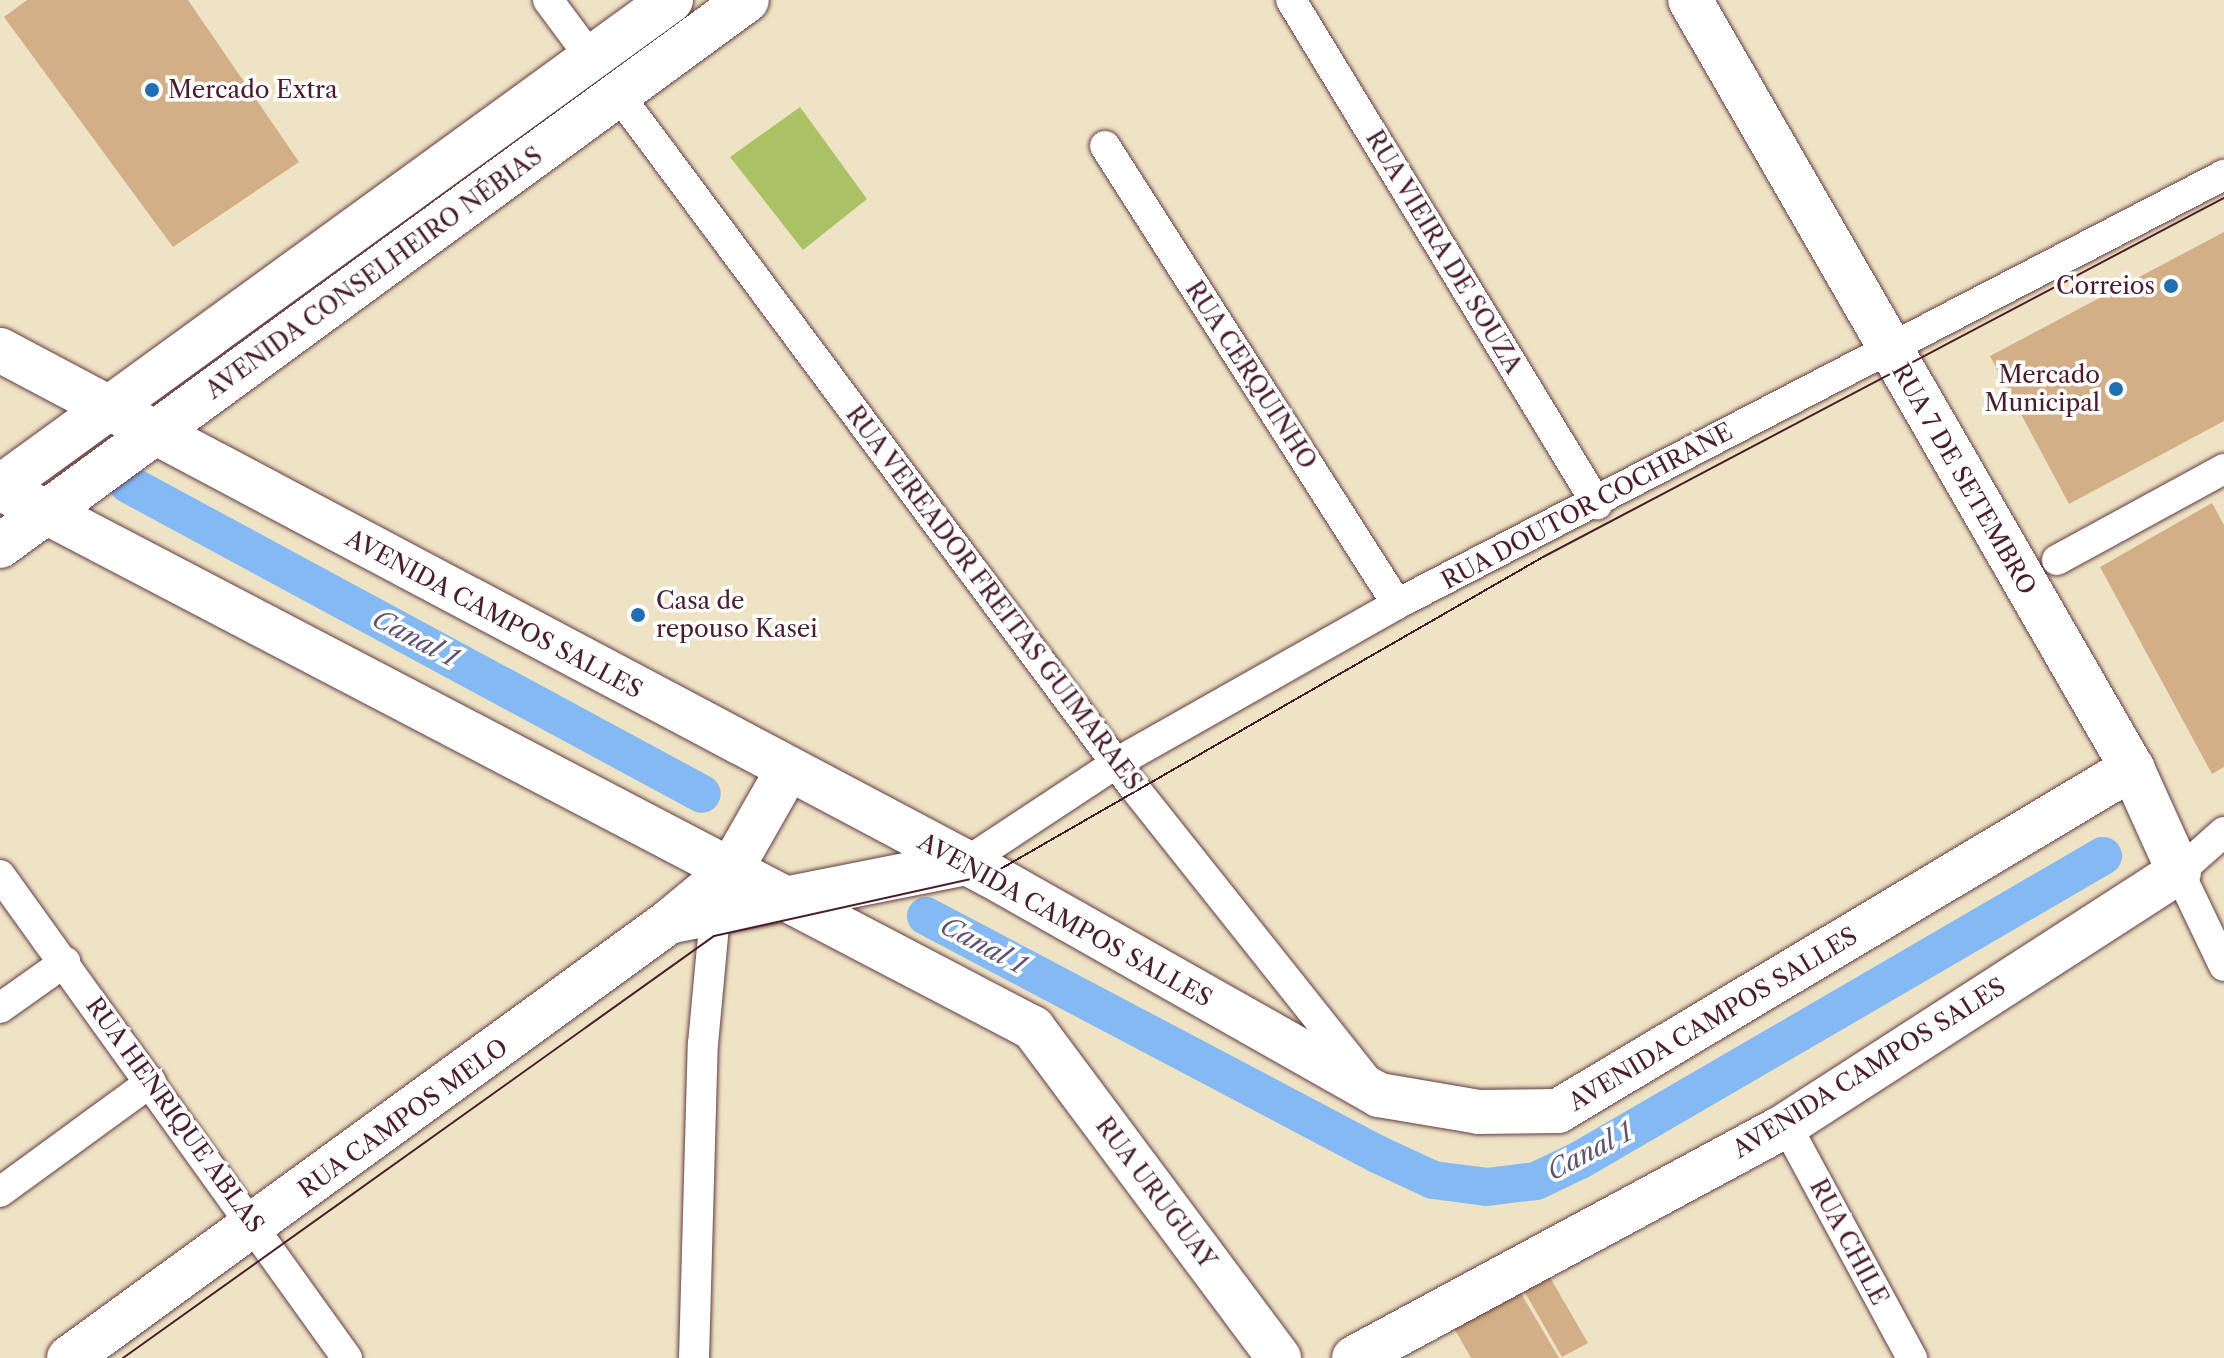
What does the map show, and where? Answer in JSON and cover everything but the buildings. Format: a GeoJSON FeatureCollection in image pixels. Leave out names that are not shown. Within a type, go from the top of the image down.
{"type":"FeatureCollection","features":[{"type":"Feature","properties":{"kind":"street"},"geometry":{"type":"LineString","coordinates":[[548,0],[591,58]]}},
{"type":"Feature","properties":{"kind":"street","name":"AVENIDA CONSELHEIRO NÉBIAS"},"geometry":{"type":"LineString","coordinates":[[0,488],[671,0]]}},
{"type":"Feature","properties":{"kind":"street","name":"AVENIDA CONSELHEIRO NÉBIAS"},"geometry":{"type":"LineString","coordinates":[[0,546],[747,0]]}},
{"type":"Feature","properties":{"kind":"street","name":"RUA VIEIRA DE SOUZA"},"geometry":{"type":"LineString","coordinates":[[1291,0],[1597,504]]}},
{"type":"Feature","properties":{"kind":"street","name":"RUA 7 DE SETEMBRO"},"geometry":{"type":"LineString","coordinates":[[1690,0],[1886,347],[2132,768],[2224,966]]}},
{"type":"Feature","properties":{"kind":"street","name":"RUA VEREADOR FREITAS GUIMARAES"},"geometry":{"type":"LineString","coordinates":[[618,94],[1118,762],[1379,1095]]}},
{"type":"Feature","properties":{"kind":"street","name":"RUA CERQUINHO"},"geometry":{"type":"LineString","coordinates":[[1105,146],[1397,604]]}},
{"type":"Feature","properties":{"kind":"street","name":"RUA DOUTOR COCHRANE"},"geometry":{"type":"LineString","coordinates":[[965,863],[1118,762],[1397,604],[1597,504],[1886,347],[2224,175]]}},
{"type":"Feature","properties":{"kind":"street","name":"AVENIDA CAMPOS SALLES"},"geometry":{"type":"LineString","coordinates":[[0,350],[965,863],[1379,1095],[1479,1112],[1558,1111],[2132,768]]}},
{"type":"Feature","properties":{"kind":"street"},"geometry":{"type":"LineString","coordinates":[[2057,560],[2224,469]]}},
{"type":"Feature","properties":{"kind":"street"},"geometry":{"type":"LineString","coordinates":[[0,488],[784,899]]}},
{"type":"Feature","properties":{"kind":"street"},"geometry":{"type":"LineString","coordinates":[[730,871],[787,771]]}},
{"type":"Feature","properties":{"kind":"street"},"geometry":{"type":"LineString","coordinates":[[2179,872],[2224,832]]}},
{"type":"Feature","properties":{"kind":"street"},"geometry":{"type":"LineString","coordinates":[[670,921],[965,863]]}},
{"type":"Feature","properties":{"kind":"street","name":"RUA CAMPOS MELO"},"geometry":{"type":"LineString","coordinates":[[69,1358],[256,1226],[670,921],[730,871]]}},
{"type":"Feature","properties":{"kind":"street","name":"AVENIDA CAMPOS SALES"},"geometry":{"type":"LineString","coordinates":[[1354,1358],[1786,1125],[2179,872]]}},
{"type":"Feature","properties":{"kind":"street","name":"RUA HENRIQUE ABLAS"},"geometry":{"type":"LineString","coordinates":[[0,875],[256,1226],[347,1358]]}},
{"type":"Feature","properties":{"kind":"street","name":"RUA URUGUAY"},"geometry":{"type":"LineString","coordinates":[[784,899],[1033,1028],[1279,1358]]}},
{"type":"Feature","properties":{"kind":"street"},"geometry":{"type":"LineString","coordinates":[[694,1358],[703,1044],[715,914]]}},
{"type":"Feature","properties":{"kind":"street"},"geometry":{"type":"LineString","coordinates":[[0,1008],[65,962]]}},
{"type":"Feature","properties":{"kind":"street"},"geometry":{"type":"LineString","coordinates":[[0,1192],[151,1082]]}},
{"type":"Feature","properties":{"kind":"street","name":"RUA CHILE"},"geometry":{"type":"LineString","coordinates":[[1786,1125],[1912,1358]]}},
{"type":"Feature","properties":{"kind":"green space"},"geometry":{"type":"Polygon","coordinates":[[[800,107],[867,199],[803,250],[730,157],[800,107]]]}},
{"type":"Feature","properties":{"kind":"waterway","name":"Canal 1"},"geometry":{"type":"LineString","coordinates":[[128,484],[702,794]]}},
{"type":"Feature","properties":{"kind":"waterway","name":"Canal 1"},"geometry":{"type":"LineString","coordinates":[[926,916],[1377,1154],[1433,1180],[1487,1187],[1536,1181],[1580,1160],[2103,856]]}},
{"type":"Feature","properties":{"kind":"tram line"},"geometry":{"type":"LineString","coordinates":[[123,1358],[714,936],[990,875],[1543,557],[2224,198]]}},
{"type":"Feature","properties":{"kind":"place","name":"Mercado Extra"},"geometry":{"type":"Point","coordinates":[152,90]}},
{"type":"Feature","properties":{"kind":"place","name":"Correios"},"geometry":{"type":"Point","coordinates":[2171,286]}},
{"type":"Feature","properties":{"kind":"place","name":"Mercado Municipal"},"geometry":{"type":"Point","coordinates":[2116,389]}},
{"type":"Feature","properties":{"kind":"place","name":"Casa de repouso Kasei"},"geometry":{"type":"Point","coordinates":[638,615]}}]}
